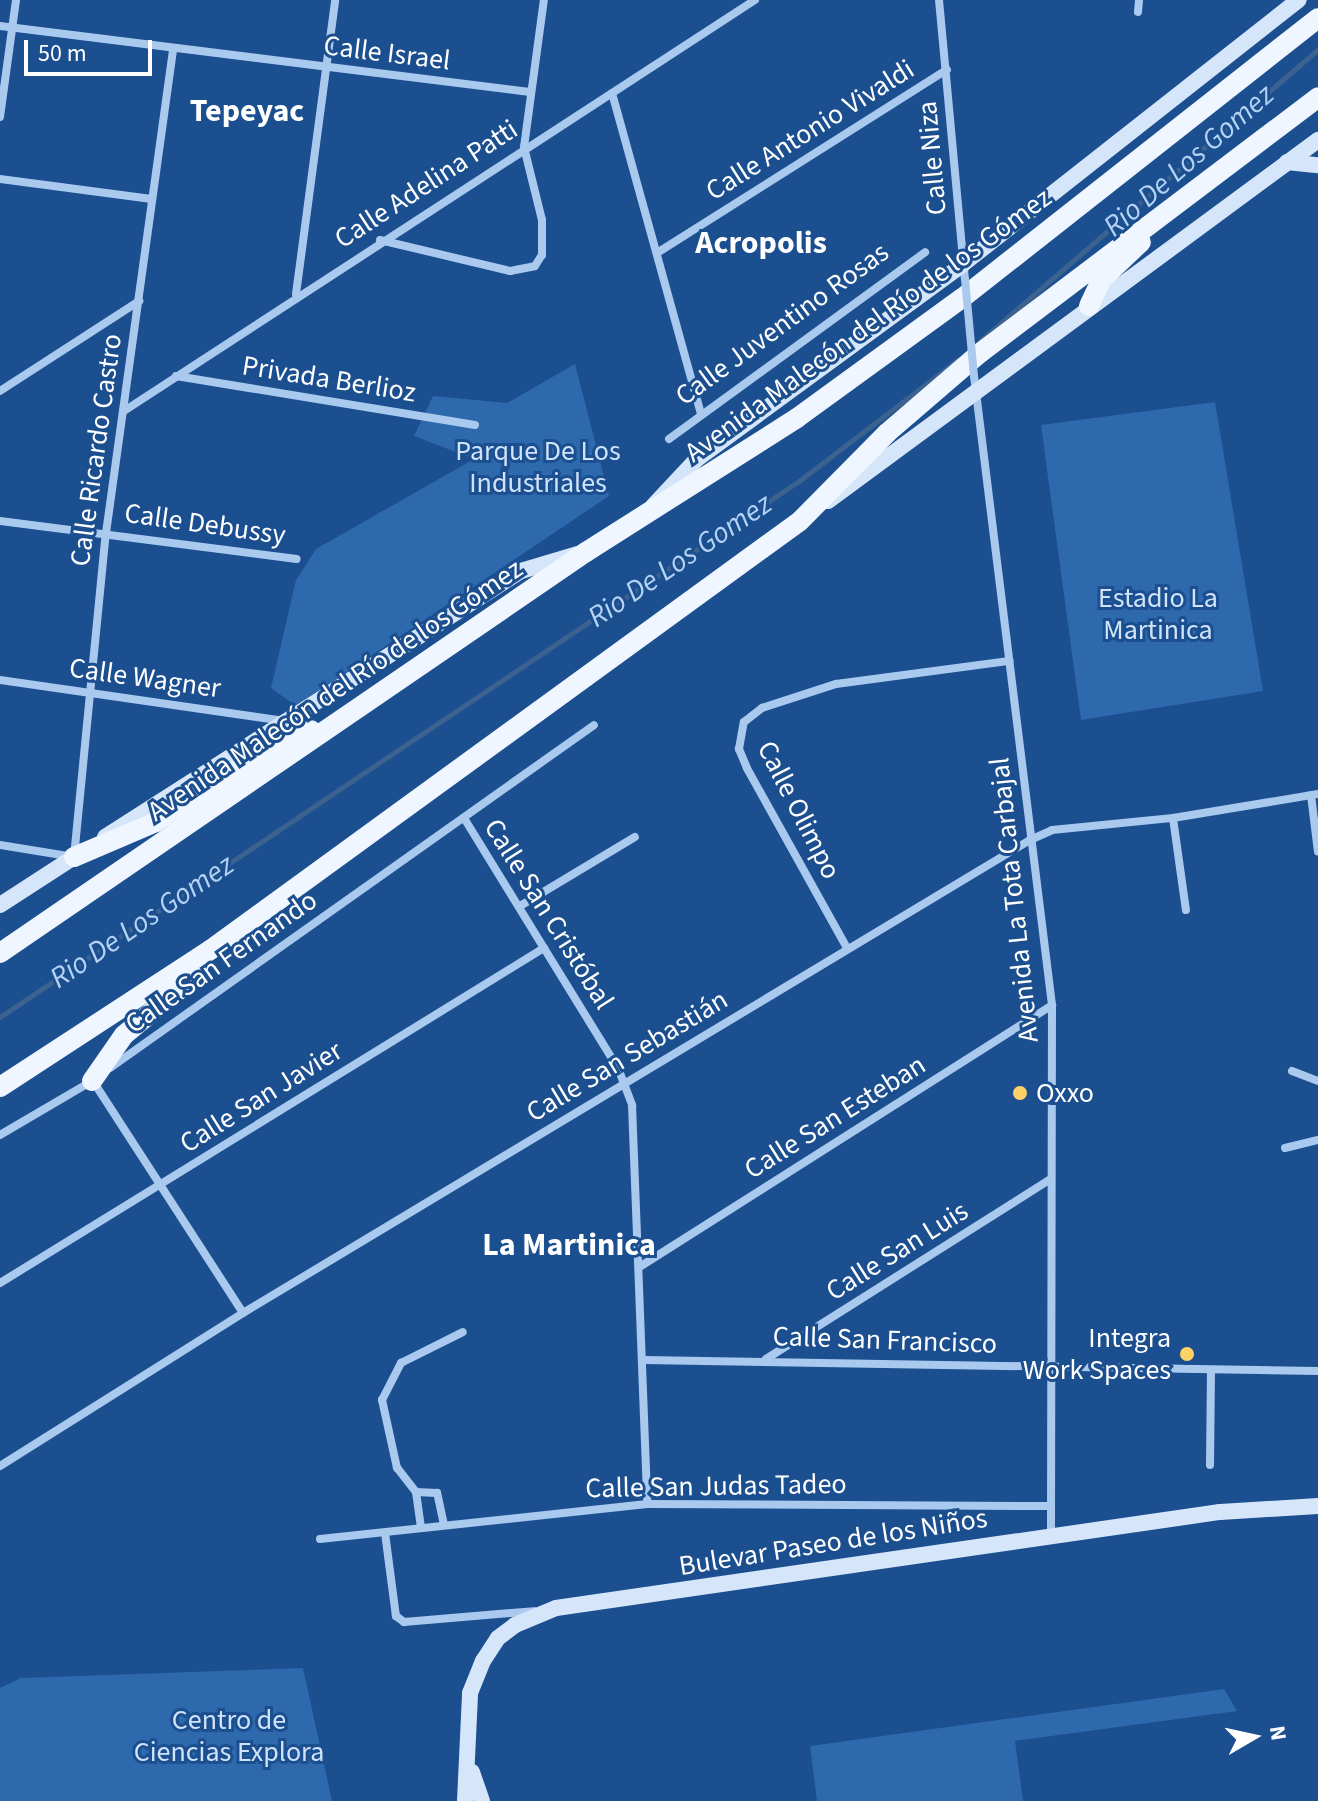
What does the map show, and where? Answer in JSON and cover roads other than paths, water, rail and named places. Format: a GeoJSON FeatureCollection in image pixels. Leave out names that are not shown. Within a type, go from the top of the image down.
{"type":"FeatureCollection","features":[{"type":"Feature","properties":{"kind":"main road","name":"Avenida Malecón del Río de los Gómez"},"geometry":{"type":"LineString","coordinates":[[0,953],[586,552],[797,418],[961,299],[1318,18]]}},
{"type":"Feature","properties":{"kind":"main road"},"geometry":{"type":"LineString","coordinates":[[0,1087],[210,950],[800,521],[887,433],[980,353],[1318,97]]}},
{"type":"Feature","properties":{"kind":"main road"},"geometry":{"type":"LineString","coordinates":[[1089,306],[1101,280],[1125,256],[1318,110]]}},
{"type":"Feature","properties":{"kind":"main road"},"geometry":{"type":"LineString","coordinates":[[74,857],[156,822],[283,741],[331,727]]}},
{"type":"Feature","properties":{"kind":"main road"},"geometry":{"type":"LineString","coordinates":[[92,1081],[124,1035],[191,979],[210,950]]}},
{"type":"Feature","properties":{"kind":"street"},"geometry":{"type":"LineString","coordinates":[[0,117],[16,0]]}},
{"type":"Feature","properties":{"kind":"street"},"geometry":{"type":"LineString","coordinates":[[296,294],[335,0]]}},
{"type":"Feature","properties":{"kind":"street"},"geometry":{"type":"LineString","coordinates":[[380,240],[510,271],[535,266],[542,255],[542,220],[524,147],[544,0]]}},
{"type":"Feature","properties":{"kind":"street","name":"Calle Adelina Patti"},"geometry":{"type":"LineString","coordinates":[[124,411],[296,294],[755,0]]}},
{"type":"Feature","properties":{"kind":"street","name":"Calle Niza"},"geometry":{"type":"LineString","coordinates":[[939,0],[964,272]]}},
{"type":"Feature","properties":{"kind":"street"},"geometry":{"type":"LineString","coordinates":[[1138,12],[1139,0]]}},
{"type":"Feature","properties":{"kind":"street","name":"Avenida Malecón del Río de los Gómez"},"geometry":{"type":"LineString","coordinates":[[964,272],[1299,0]]}},
{"type":"Feature","properties":{"kind":"street","name":"Calle Israel"},"geometry":{"type":"LineString","coordinates":[[0,26],[173,50],[530,92]]}},
{"type":"Feature","properties":{"kind":"street","name":"Calle Ricardo Castro"},"geometry":{"type":"LineString","coordinates":[[74,857],[87,691],[106,533],[173,50]]}},
{"type":"Feature","properties":{"kind":"street","name":"Calle Antonio Vivaldi"},"geometry":{"type":"LineString","coordinates":[[657,253],[947,70]]}},
{"type":"Feature","properties":{"kind":"street"},"geometry":{"type":"LineString","coordinates":[[612,93],[701,415]]}},
{"type":"Feature","properties":{"kind":"street"},"geometry":{"type":"LineString","coordinates":[[800,521],[974,384],[1089,306],[1318,140]]}},
{"type":"Feature","properties":{"kind":"street"},"geometry":{"type":"LineString","coordinates":[[1287,162],[1318,156]]}},
{"type":"Feature","properties":{"kind":"street"},"geometry":{"type":"LineString","coordinates":[[1287,162],[1318,165]]}},
{"type":"Feature","properties":{"kind":"street"},"geometry":{"type":"LineString","coordinates":[[0,179],[152,199]]}},
{"type":"Feature","properties":{"kind":"street","name":"Calle Juventino Rosas"},"geometry":{"type":"LineString","coordinates":[[669,439],[925,252]]}},
{"type":"Feature","properties":{"kind":"street","name":"Avenida La Tota Carbajal"},"geometry":{"type":"LineString","coordinates":[[964,272],[974,384],[1052,1005],[1051,1535]]}},
{"type":"Feature","properties":{"kind":"street","name":"Calle Juventino Rosas"},"geometry":{"type":"LineString","coordinates":[[647,513],[697,459],[964,272]]}},
{"type":"Feature","properties":{"kind":"street"},"geometry":{"type":"LineString","coordinates":[[0,391],[139,301]]}},
{"type":"Feature","properties":{"kind":"street","name":"Privada Berlioz"},"geometry":{"type":"LineString","coordinates":[[176,376],[475,425]]}},
{"type":"Feature","properties":{"kind":"street","name":"Calle Debussy"},"geometry":{"type":"LineString","coordinates":[[0,521],[297,559]]}},
{"type":"Feature","properties":{"kind":"street"},"geometry":{"type":"LineString","coordinates":[[0,905],[521,571],[586,552]]}},
{"type":"Feature","properties":{"kind":"street","name":"Calle Olimpo"},"geometry":{"type":"LineString","coordinates":[[847,948],[747,768],[739,749],[744,722],[762,708],[836,684],[1009,661]]}},
{"type":"Feature","properties":{"kind":"street","name":"Calle Wagner"},"geometry":{"type":"LineString","coordinates":[[0,680],[284,721]]}},
{"type":"Feature","properties":{"kind":"street","name":"Calle San Fernando"},"geometry":{"type":"LineString","coordinates":[[0,1135],[92,1081],[594,725]]}},
{"type":"Feature","properties":{"kind":"street"},"geometry":{"type":"LineString","coordinates":[[1314,794],[1318,852]]}},
{"type":"Feature","properties":{"kind":"street","name":"Calle San Sebastián"},"geometry":{"type":"LineString","coordinates":[[0,1466],[243,1313],[1030,840],[1052,830],[1173,818],[1314,794]]}},
{"type":"Feature","properties":{"kind":"street","name":"Calle San Cristóbal"},"geometry":{"type":"LineString","coordinates":[[464,818],[626,1083],[636,1134],[647,1504]]}},
{"type":"Feature","properties":{"kind":"street"},"geometry":{"type":"LineString","coordinates":[[1173,818],[1186,910]]}},
{"type":"Feature","properties":{"kind":"street"},"geometry":{"type":"LineString","coordinates":[[520,906],[635,837]]}},
{"type":"Feature","properties":{"kind":"street"},"geometry":{"type":"LineString","coordinates":[[0,845],[74,857]]}},
{"type":"Feature","properties":{"kind":"street","name":"Calle San Javier"},"geometry":{"type":"LineString","coordinates":[[0,1283],[544,948]]}},
{"type":"Feature","properties":{"kind":"street","name":"Calle San Esteban"},"geometry":{"type":"LineString","coordinates":[[641,1266],[1052,1005]]}},
{"type":"Feature","properties":{"kind":"street"},"geometry":{"type":"LineString","coordinates":[[1292,1071],[1318,1081]]}},
{"type":"Feature","properties":{"kind":"street"},"geometry":{"type":"LineString","coordinates":[[92,1081],[243,1313]]}},
{"type":"Feature","properties":{"kind":"street"},"geometry":{"type":"LineString","coordinates":[[1285,1148],[1318,1140]]}},
{"type":"Feature","properties":{"kind":"street","name":"Calle San Luis"},"geometry":{"type":"LineString","coordinates":[[765,1359],[1051,1179]]}},
{"type":"Feature","properties":{"kind":"street"},"geometry":{"type":"LineString","coordinates":[[421,1528],[416,1492],[397,1468],[382,1400],[401,1363],[463,1332]]}},
{"type":"Feature","properties":{"kind":"street","name":"Calle San Francisco"},"geometry":{"type":"LineString","coordinates":[[644,1360],[765,1359],[1318,1371]]}},
{"type":"Feature","properties":{"kind":"street"},"geometry":{"type":"LineString","coordinates":[[1210,1465],[1211,1370]]}},
{"type":"Feature","properties":{"kind":"street"},"geometry":{"type":"LineString","coordinates":[[416,1492],[437,1493],[444,1525]]}},
{"type":"Feature","properties":{"kind":"street","name":"Calle San Judas Tadeo"},"geometry":{"type":"LineString","coordinates":[[320,1539],[647,1504],[1049,1506]]}},
{"type":"Feature","properties":{"kind":"street","name":"Bulevar Paseo de los Niños"},"geometry":{"type":"LineString","coordinates":[[465,1801],[471,1767],[470,1693],[483,1661],[498,1638],[515,1625],[556,1608],[1220,1512],[1318,1506]]}},
{"type":"Feature","properties":{"kind":"street"},"geometry":{"type":"LineString","coordinates":[[385,1533],[396,1616],[404,1622],[556,1608]]}},
{"type":"Feature","properties":{"kind":"street","name":"Bulevar Paseo de los Niños"},"geometry":{"type":"LineString","coordinates":[[471,1767],[482,1801]]}},
{"type":"Feature","properties":{"kind":"waterway","name":"Rio De Los Gomez"},"geometry":{"type":"LineString","coordinates":[[980,341],[1318,49]]}},
{"type":"Feature","properties":{"kind":"waterway","name":"Rio De Los Gomez"},"geometry":{"type":"LineString","coordinates":[[0,1017],[799,481],[957,360]]}},
{"type":"Feature","properties":{"kind":"place","name":"Oxxo"},"geometry":{"type":"Point","coordinates":[1020,1093]}},
{"type":"Feature","properties":{"kind":"place","name":"Integra Work Spaces"},"geometry":{"type":"Point","coordinates":[1187,1354]}},
{"type":"Feature","properties":{"kind":"district","name":"Tepeyac"},"geometry":{"type":"Point","coordinates":[247,111]}},
{"type":"Feature","properties":{"kind":"district","name":"Acropolis"},"geometry":{"type":"Point","coordinates":[761,243]}},
{"type":"Feature","properties":{"kind":"district","name":"La Martinica"},"geometry":{"type":"Point","coordinates":[569,1245]}},
{"type":"Feature","properties":{"kind":"park label","name":"Parque De Los Industriales"},"geometry":{"type":"Point","coordinates":[538,467]}},
{"type":"Feature","properties":{"kind":"park label","name":"Estadio La Martinica"},"geometry":{"type":"Point","coordinates":[1158,614]}},
{"type":"Feature","properties":{"kind":"park label","name":"Centro de Ciencias Explora"},"geometry":{"type":"Point","coordinates":[229,1736]}}]}
